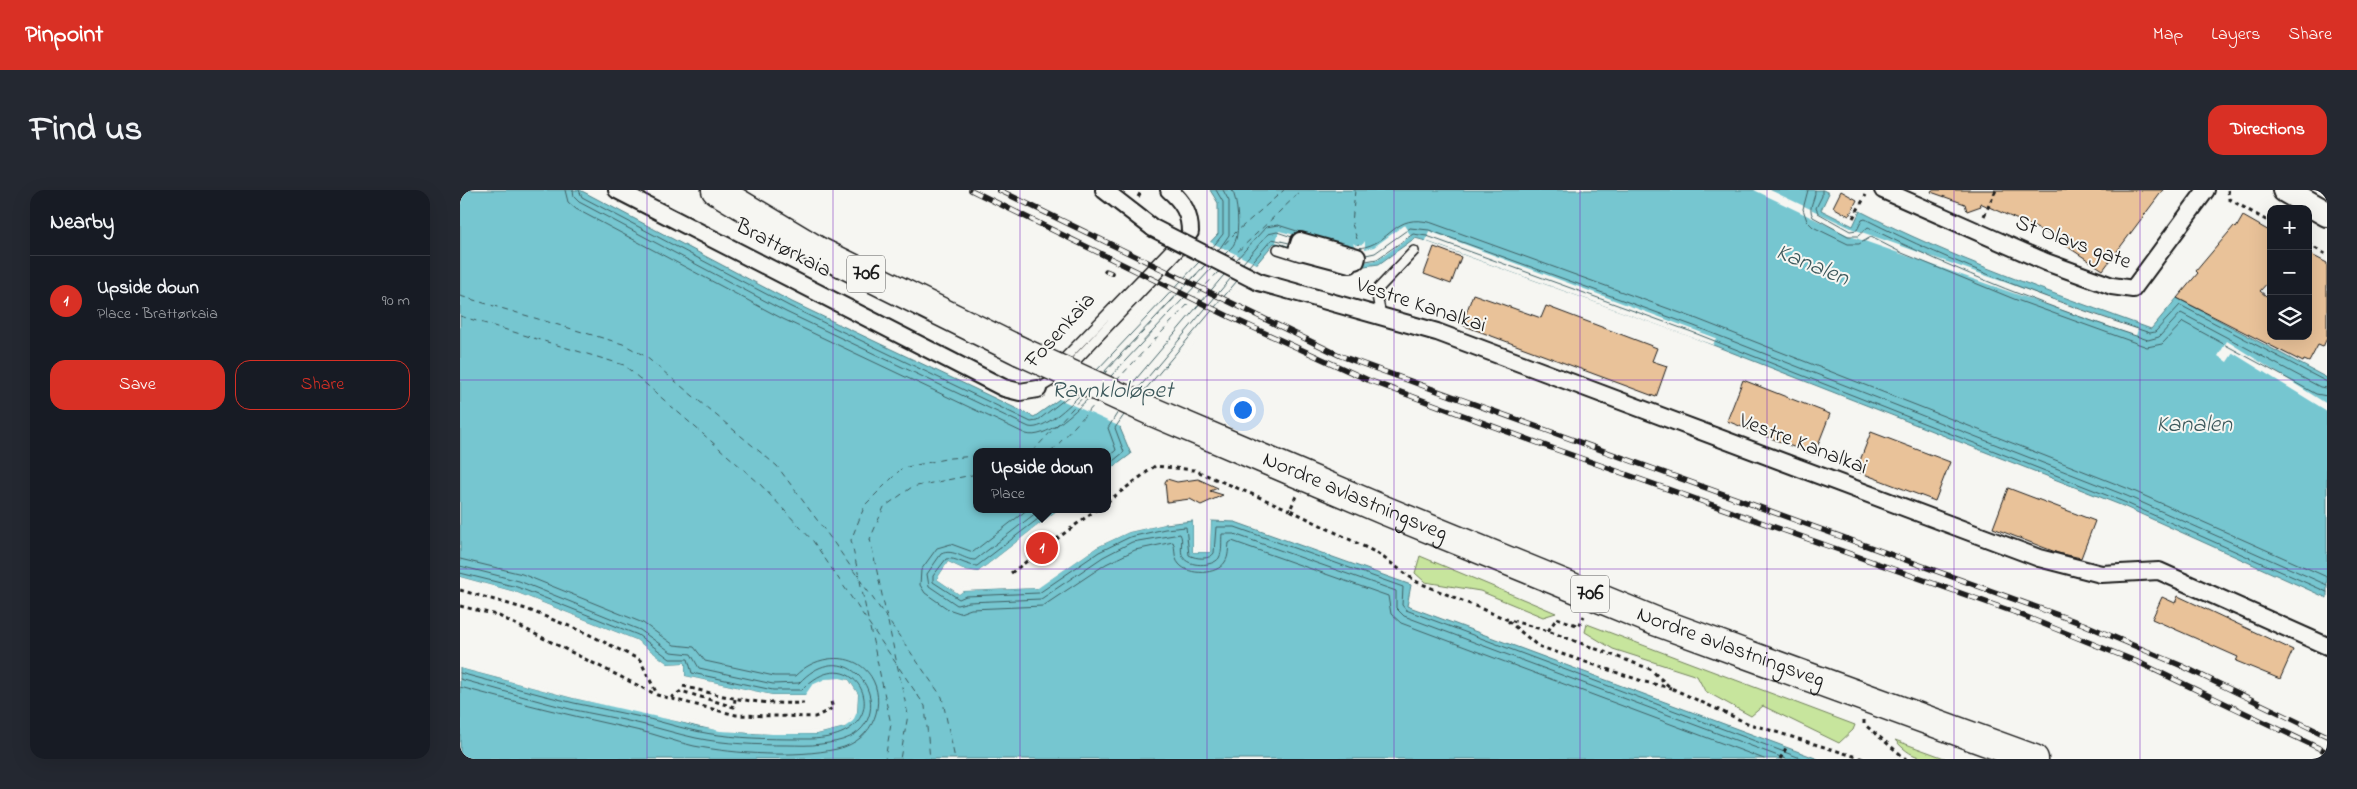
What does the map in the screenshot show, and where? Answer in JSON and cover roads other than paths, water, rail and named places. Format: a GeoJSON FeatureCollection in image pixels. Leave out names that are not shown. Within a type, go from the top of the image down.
{"type":"FeatureCollection","features":[{"type":"Feature","properties":{"kind":"highway","name":"Nordre avlastningsveg"},"geometry":{"type":"LineString","coordinates":[[716,190],[818,250],[1020,351],[1153,412],[1386,511],[1656,621],[2034,759]]}},
{"type":"Feature","properties":{"kind":"main road"},"geometry":{"type":"LineString","coordinates":[[2285,190],[2327,214]]}},
{"type":"Feature","properties":{"kind":"street","name":"Brattørkaia"},"geometry":{"type":"LineString","coordinates":[[617,190],[1004,388],[1020,392],[1038,390]]}},
{"type":"Feature","properties":{"kind":"street","name":"Vestre Kanalkai"},"geometry":{"type":"LineString","coordinates":[[1104,190],[1153,228],[1259,282],[1437,332],[2040,558],[2101,574],[2159,571],[2327,646]]}},
{"type":"Feature","properties":{"kind":"street","name":"Fosenkaia"},"geometry":{"type":"LineString","coordinates":[[1169,190],[1186,209],[1190,221],[1190,232]]}},
{"type":"Feature","properties":{"kind":"street","name":"St Olavs gate"},"geometry":{"type":"LineString","coordinates":[[1884,190],[2046,262],[2112,286],[2133,290],[2206,190]]}},
{"type":"Feature","properties":{"kind":"street"},"geometry":{"type":"LineString","coordinates":[[1300,241],[1357,257],[1356,261],[1303,247],[1352,261],[1350,264],[1297,250],[1300,241]]}},
{"type":"Feature","properties":{"kind":"lane","name":"Fosenkaia"},"geometry":{"type":"LineString","coordinates":[[1038,390],[1063,374],[1187,245],[1190,232]]}},
{"type":"Feature","properties":{"kind":"lane"},"geometry":{"type":"LineString","coordinates":[[1278,249],[1346,270]]}},
{"type":"Feature","properties":{"kind":"lane"},"geometry":{"type":"LineString","coordinates":[[1381,315],[1376,291],[1414,251]]}},
{"type":"Feature","properties":{"kind":"water"},"geometry":{"type":"Polygon","coordinates":[[[460,190],[580,190],[792,302],[1034,417],[1058,400],[1086,375],[1218,234],[1218,203],[1210,190],[1823,190],[1829,193],[1821,210],[1853,226],[1860,211],[1967,260],[2151,329],[2177,298],[2327,378],[2327,598],[2123,506],[1690,336],[1415,238],[1379,264],[1350,268],[1274,243],[1120,428],[1131,454],[1111,469],[1111,448],[973,448],[973,513],[1054,513],[978,572],[965,570],[948,562],[937,579],[959,594],[963,591],[1037,588],[1097,547],[1129,532],[1165,524],[1193,521],[1193,552],[1210,552],[1211,521],[1235,522],[1411,585],[1407,606],[1818,759],[460,759],[460,668],[573,698],[643,712],[698,727],[748,733],[817,734],[845,727],[857,712],[858,694],[849,680],[842,679],[830,679],[819,682],[806,695],[772,695],[685,676],[685,663],[668,664],[636,640],[515,592],[460,577],[460,190]]]}},
{"type":"Feature","properties":{"kind":"railway"},"geometry":{"type":"LineString","coordinates":[[971,190],[1230,317],[1368,380],[1549,447],[2014,612],[2140,663],[2327,752]]}},
{"type":"Feature","properties":{"kind":"railway"},"geometry":{"type":"LineString","coordinates":[[999,190],[1341,356],[2083,624],[2182,666],[2327,736]]}},
{"type":"Feature","properties":{"kind":"railway"},"geometry":{"type":"LineString","coordinates":[[1106,271],[1111,273]]}},
{"type":"Feature","properties":{"kind":"place","name":"Upside down"},"geometry":{"type":"Point","coordinates":[1042,548]}},
{"type":"Feature","properties":{"kind":"water label","name":"Kanalen"},"geometry":{"type":"Point","coordinates":[1812,266]}},
{"type":"Feature","properties":{"kind":"water label","name":"Ravnkloløpet"},"geometry":{"type":"Point","coordinates":[1112,391]}},
{"type":"Feature","properties":{"kind":"water label","name":"Kanalen"},"geometry":{"type":"Point","coordinates":[2194,425]}}]}
